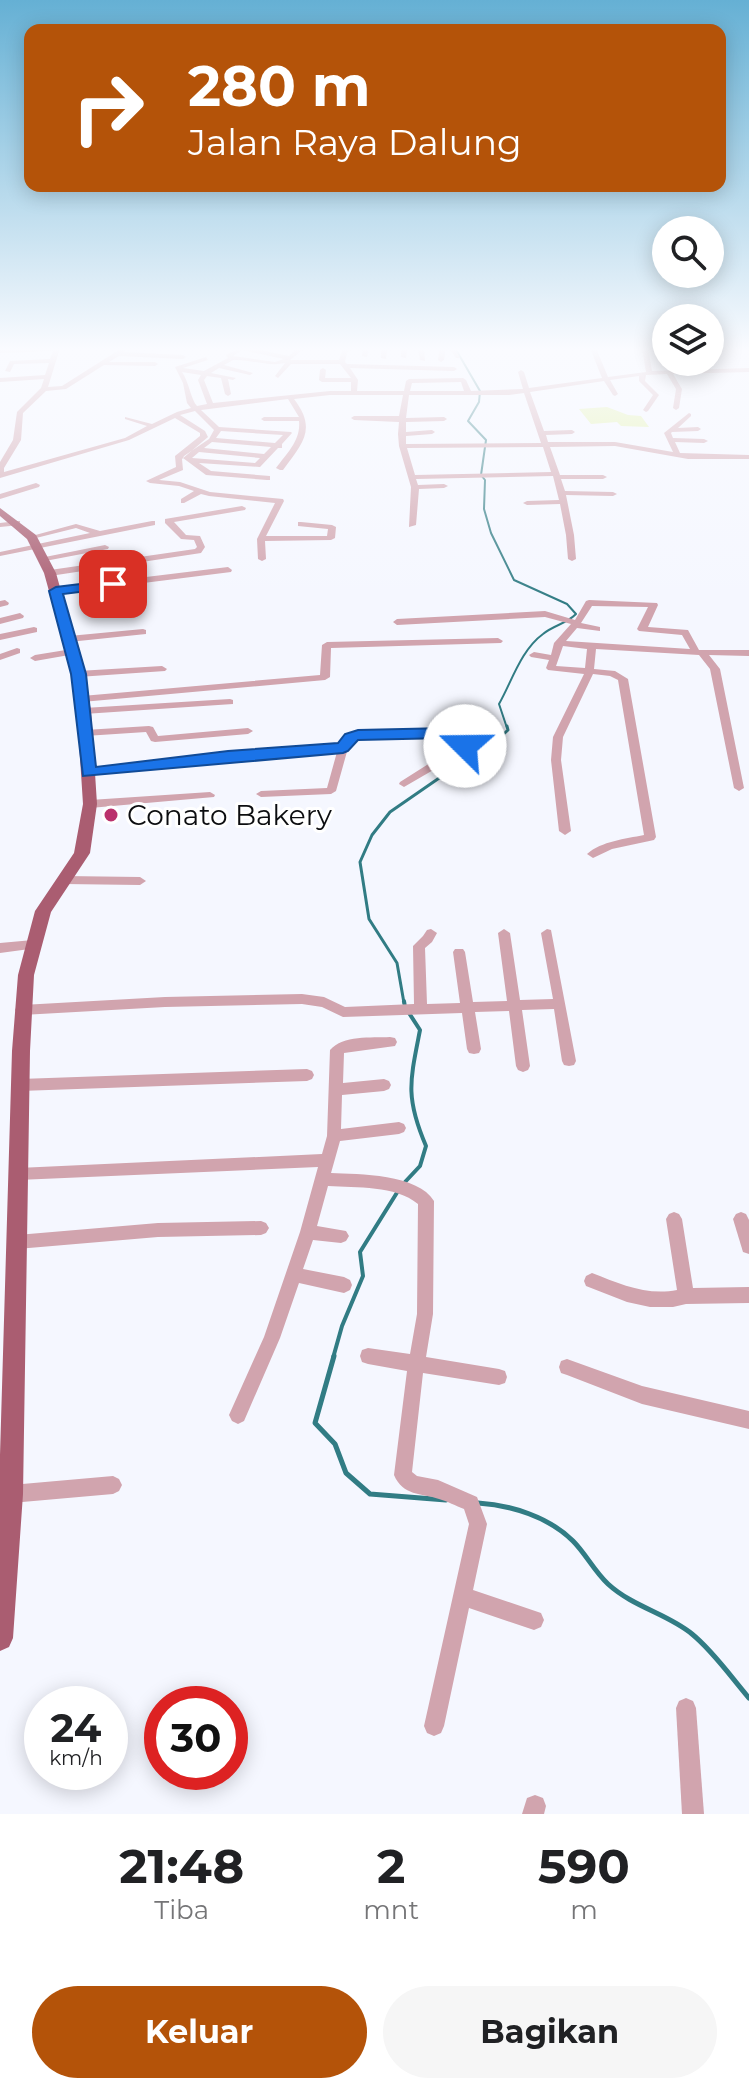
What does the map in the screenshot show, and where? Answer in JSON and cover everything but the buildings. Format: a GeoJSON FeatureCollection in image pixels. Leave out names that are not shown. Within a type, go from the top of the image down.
{"type":"FeatureCollection","features":[{"type":"Feature","properties":{"kind":"main road"},"geometry":{"type":"LineString","coordinates":[[0,511],[35,541],[56,591],[83,705],[90,804],[80,858],[49,899],[33,945],[22,1010],[17,1242],[7,1400],[11,1494],[0,1638]]}},
{"type":"Feature","properties":{"kind":"street"},"geometry":{"type":"LineString","coordinates":[[18,433],[17,440],[1,466],[1,475],[140,433]]}},
{"type":"Feature","properties":{"kind":"street"},"geometry":{"type":"LineString","coordinates":[[203,433],[204,437],[178,458],[180,468],[149,479],[154,483],[180,484],[200,491],[282,502],[261,539],[262,559]]}},
{"type":"Feature","properties":{"kind":"street"},"geometry":{"type":"LineString","coordinates":[[189,460],[189,455],[211,440],[216,433]]}},
{"type":"Feature","properties":{"kind":"street"},"geometry":{"type":"LineString","coordinates":[[189,460],[256,465],[289,433],[283,433]]}},
{"type":"Feature","properties":{"kind":"street"},"geometry":{"type":"LineString","coordinates":[[280,468],[304,433]]}},
{"type":"Feature","properties":{"kind":"street"},"geometry":{"type":"LineString","coordinates":[[412,525],[414,482],[401,434],[422,433]]}},
{"type":"Feature","properties":{"kind":"street"},"geometry":{"type":"LineString","coordinates":[[553,433],[543,433],[571,529],[572,559]]}},
{"type":"Feature","properties":{"kind":"street"},"geometry":{"type":"LineString","coordinates":[[667,433],[676,452]]}},
{"type":"Feature","properties":{"kind":"street"},"geometry":{"type":"LineString","coordinates":[[211,440],[296,447]]}},
{"type":"Feature","properties":{"kind":"street"},"geometry":{"type":"LineString","coordinates":[[671,440],[704,441]]}},
{"type":"Feature","properties":{"kind":"street"},"geometry":{"type":"LineString","coordinates":[[403,446],[546,445],[592,441],[627,443],[676,452],[749,457]]}},
{"type":"Feature","properties":{"kind":"street"},"geometry":{"type":"LineString","coordinates":[[69,456],[79,460],[127,448]]}},
{"type":"Feature","properties":{"kind":"street"},"geometry":{"type":"LineString","coordinates":[[197,450],[266,456]]}},
{"type":"Feature","properties":{"kind":"street"},"geometry":{"type":"LineString","coordinates":[[676,452],[709,450]]}},
{"type":"Feature","properties":{"kind":"street"},"geometry":{"type":"LineString","coordinates":[[189,460],[209,473],[267,478]]}},
{"type":"Feature","properties":{"kind":"street"},"geometry":{"type":"LineString","coordinates":[[414,482],[467,475],[603,480]]}},
{"type":"Feature","properties":{"kind":"street"},"geometry":{"type":"LineString","coordinates":[[250,497],[254,477]]}},
{"type":"Feature","properties":{"kind":"street"},"geometry":{"type":"LineString","coordinates":[[414,482],[444,486]]}},
{"type":"Feature","properties":{"kind":"street"},"geometry":{"type":"LineString","coordinates":[[0,497],[36,485]]}},
{"type":"Feature","properties":{"kind":"street"},"geometry":{"type":"LineString","coordinates":[[184,501],[200,491]]}},
{"type":"Feature","properties":{"kind":"street"},"geometry":{"type":"LineString","coordinates":[[527,503],[613,494]]}},
{"type":"Feature","properties":{"kind":"street"},"geometry":{"type":"LineString","coordinates":[[50,573],[198,551],[201,547],[197,538],[184,537],[168,521],[242,508]]}},
{"type":"Feature","properties":{"kind":"street"},"geometry":{"type":"LineString","coordinates":[[0,525],[17,523]]}},
{"type":"Feature","properties":{"kind":"street"},"geometry":{"type":"LineString","coordinates":[[0,554],[35,541],[99,534],[152,523]]}},
{"type":"Feature","properties":{"kind":"street"},"geometry":{"type":"LineString","coordinates":[[261,539],[331,538],[332,527],[301,524]]}},
{"type":"Feature","properties":{"kind":"street"},"geometry":{"type":"LineString","coordinates":[[45,559],[105,547]]}},
{"type":"Feature","properties":{"kind":"street"},"geometry":{"type":"LineString","coordinates":[[56,591],[228,570]]}},
{"type":"Feature","properties":{"kind":"street"},"geometry":{"type":"LineString","coordinates":[[551,668],[559,643],[586,605],[596,601],[669,609]]}},
{"type":"Feature","properties":{"kind":"street"},"geometry":{"type":"LineString","coordinates":[[654,608],[642,629],[685,632],[715,669],[739,788]]}},
{"type":"Feature","properties":{"kind":"street"},"geometry":{"type":"LineString","coordinates":[[400,644],[397,620],[548,614],[597,629]]}},
{"type":"Feature","properties":{"kind":"street"},"geometry":{"type":"LineString","coordinates":[[0,621],[20,616]]}},
{"type":"Feature","properties":{"kind":"street"},"geometry":{"type":"LineString","coordinates":[[0,637],[34,630]]}},
{"type":"Feature","properties":{"kind":"street"},"geometry":{"type":"LineString","coordinates":[[35,658],[70,645],[143,632]]}},
{"type":"Feature","properties":{"kind":"street"},"geometry":{"type":"LineString","coordinates":[[83,705],[325,677],[327,645],[498,641]]}},
{"type":"Feature","properties":{"kind":"street"},"geometry":{"type":"LineString","coordinates":[[559,643],[749,653]]}},
{"type":"Feature","properties":{"kind":"street"},"geometry":{"type":"LineString","coordinates":[[565,831],[556,760],[558,737],[589,672],[592,647]]}},
{"type":"Feature","properties":{"kind":"street"},"geometry":{"type":"LineString","coordinates":[[0,657],[17,651]]}},
{"type":"Feature","properties":{"kind":"street"},"geometry":{"type":"LineString","coordinates":[[534,655],[551,668],[615,674],[623,679],[650,837],[609,846],[593,854]]}},
{"type":"Feature","properties":{"kind":"street"},"geometry":{"type":"LineString","coordinates":[[78,674],[162,669]]}},
{"type":"Feature","properties":{"kind":"street"},"geometry":{"type":"LineString","coordinates":[[83,705],[230,702]]}},
{"type":"Feature","properties":{"kind":"street"},"geometry":{"type":"LineString","coordinates":[[85,733],[149,729],[155,739],[248,731]]}},
{"type":"Feature","properties":{"kind":"street"},"geometry":{"type":"LineString","coordinates":[[261,794],[331,791],[343,748],[354,736],[448,733],[466,743],[462,749],[404,784]]}},
{"type":"Feature","properties":{"kind":"street"},"geometry":{"type":"LineString","coordinates":[[89,773],[228,756],[343,748]]}},
{"type":"Feature","properties":{"kind":"street"},"geometry":{"type":"LineString","coordinates":[[90,804],[168,795],[210,795]]}},
{"type":"Feature","properties":{"kind":"street"},"geometry":{"type":"LineString","coordinates":[[64,880],[140,881]]}},
{"type":"Feature","properties":{"kind":"street"},"geometry":{"type":"LineString","coordinates":[[419,1007],[419,946],[431,933]]}},
{"type":"Feature","properties":{"kind":"street"},"geometry":{"type":"LineString","coordinates":[[504,933],[523,1066]]}},
{"type":"Feature","properties":{"kind":"street"},"geometry":{"type":"LineString","coordinates":[[547,933],[569,1061]]}},
{"type":"Feature","properties":{"kind":"street"},"geometry":{"type":"LineString","coordinates":[[0,948],[33,945]]}},
{"type":"Feature","properties":{"kind":"street"},"geometry":{"type":"LineString","coordinates":[[459,952],[474,1049]]}},
{"type":"Feature","properties":{"kind":"street"},"geometry":{"type":"LineString","coordinates":[[22,1010],[302,999],[324,1002],[343,1012],[466,1005],[560,1004]]}},
{"type":"Feature","properties":{"kind":"street"},"geometry":{"type":"LineString","coordinates":[[238,1415],[272,1338],[308,1232],[334,1136],[337,1050],[340,1047],[390,1042]]}},
{"type":"Feature","properties":{"kind":"street"},"geometry":{"type":"LineString","coordinates":[[20,1085],[307,1075]]}},
{"type":"Feature","properties":{"kind":"street"},"geometry":{"type":"LineString","coordinates":[[335,1090],[384,1085]]}},
{"type":"Feature","properties":{"kind":"street"},"geometry":{"type":"LineString","coordinates":[[334,1136],[399,1128]]}},
{"type":"Feature","properties":{"kind":"street"},"geometry":{"type":"LineString","coordinates":[[18,1174],[327,1160]]}},
{"type":"Feature","properties":{"kind":"street"},"geometry":{"type":"LineString","coordinates":[[321,1179],[398,1188],[423,1197],[428,1211],[424,1234],[425,1314],[403,1475],[412,1484],[438,1489],[471,1503],[478,1524],[434,1726]]}},
{"type":"Feature","properties":{"kind":"street"},"geometry":{"type":"LineString","coordinates":[[674,1219],[686,1296]]}},
{"type":"Feature","properties":{"kind":"street"},"geometry":{"type":"LineString","coordinates":[[741,1219],[749,1247]]}},
{"type":"Feature","properties":{"kind":"street"},"geometry":{"type":"LineString","coordinates":[[17,1242],[158,1230],[261,1228]]}},
{"type":"Feature","properties":{"kind":"street"},"geometry":{"type":"LineString","coordinates":[[308,1232],[341,1236]]}},
{"type":"Feature","properties":{"kind":"street"},"geometry":{"type":"LineString","coordinates":[[295,1275],[344,1285]]}},
{"type":"Feature","properties":{"kind":"street"},"geometry":{"type":"LineString","coordinates":[[592,1281],[645,1301],[686,1296],[749,1295]]}},
{"type":"Feature","properties":{"kind":"street"},"geometry":{"type":"LineString","coordinates":[[368,1356],[499,1377]]}},
{"type":"Feature","properties":{"kind":"street"},"geometry":{"type":"LineString","coordinates":[[567,1367],[642,1395],[749,1420]]}},
{"type":"Feature","properties":{"kind":"street"},"geometry":{"type":"LineString","coordinates":[[11,1494],[113,1485]]}},
{"type":"Feature","properties":{"kind":"street"},"geometry":{"type":"LineString","coordinates":[[464,1597],[534,1620]]}},
{"type":"Feature","properties":{"kind":"street"},"geometry":{"type":"LineString","coordinates":[[686,1708],[693,1814]]}},
{"type":"Feature","properties":{"kind":"waterway"},"geometry":{"type":"LineString","coordinates":[[479,433],[486,440],[481,475],[485,480],[484,509],[491,533],[514,580],[567,604],[576,614],[543,634],[523,657],[499,704],[507,728]]}},
{"type":"Feature","properties":{"kind":"waterway"},"geometry":{"type":"LineString","coordinates":[[404,1003],[397,963],[369,919],[360,862],[372,835],[390,812],[458,765],[480,756],[508,730],[507,726]]}},
{"type":"Feature","properties":{"kind":"waterway"},"geometry":{"type":"LineString","coordinates":[[404,1001],[405,1007]]}},
{"type":"Feature","properties":{"kind":"waterway"},"geometry":{"type":"LineString","coordinates":[[405,1182],[420,1166],[426,1146],[415,1114],[411,1089],[420,1030],[409,1013]]}},
{"type":"Feature","properties":{"kind":"waterway"},"geometry":{"type":"LineString","coordinates":[[333,1358],[342,1326],[363,1276],[360,1252],[398,1191]]}},
{"type":"Feature","properties":{"kind":"waterway"},"geometry":{"type":"LineString","coordinates":[[334,1356],[315,1423],[335,1444],[346,1473],[370,1494],[446,1500]]}},
{"type":"Feature","properties":{"kind":"waterway"},"geometry":{"type":"LineString","coordinates":[[478,1503],[503,1506],[553,1525],[578,1546],[603,1579],[618,1592],[683,1627],[700,1641],[749,1698]]}},
{"type":"Feature","properties":{"kind":"place","name":"Conato Bakery"},"geometry":{"type":"Point","coordinates":[111,815]}},
{"type":"Feature","properties":{"kind":"route"},"geometry":{"type":"LineString","coordinates":[[113,584],[56,591],[78,674],[89,773],[228,756],[343,748],[350,737],[358,735],[448,733],[464,741],[465,746]]}}]}
